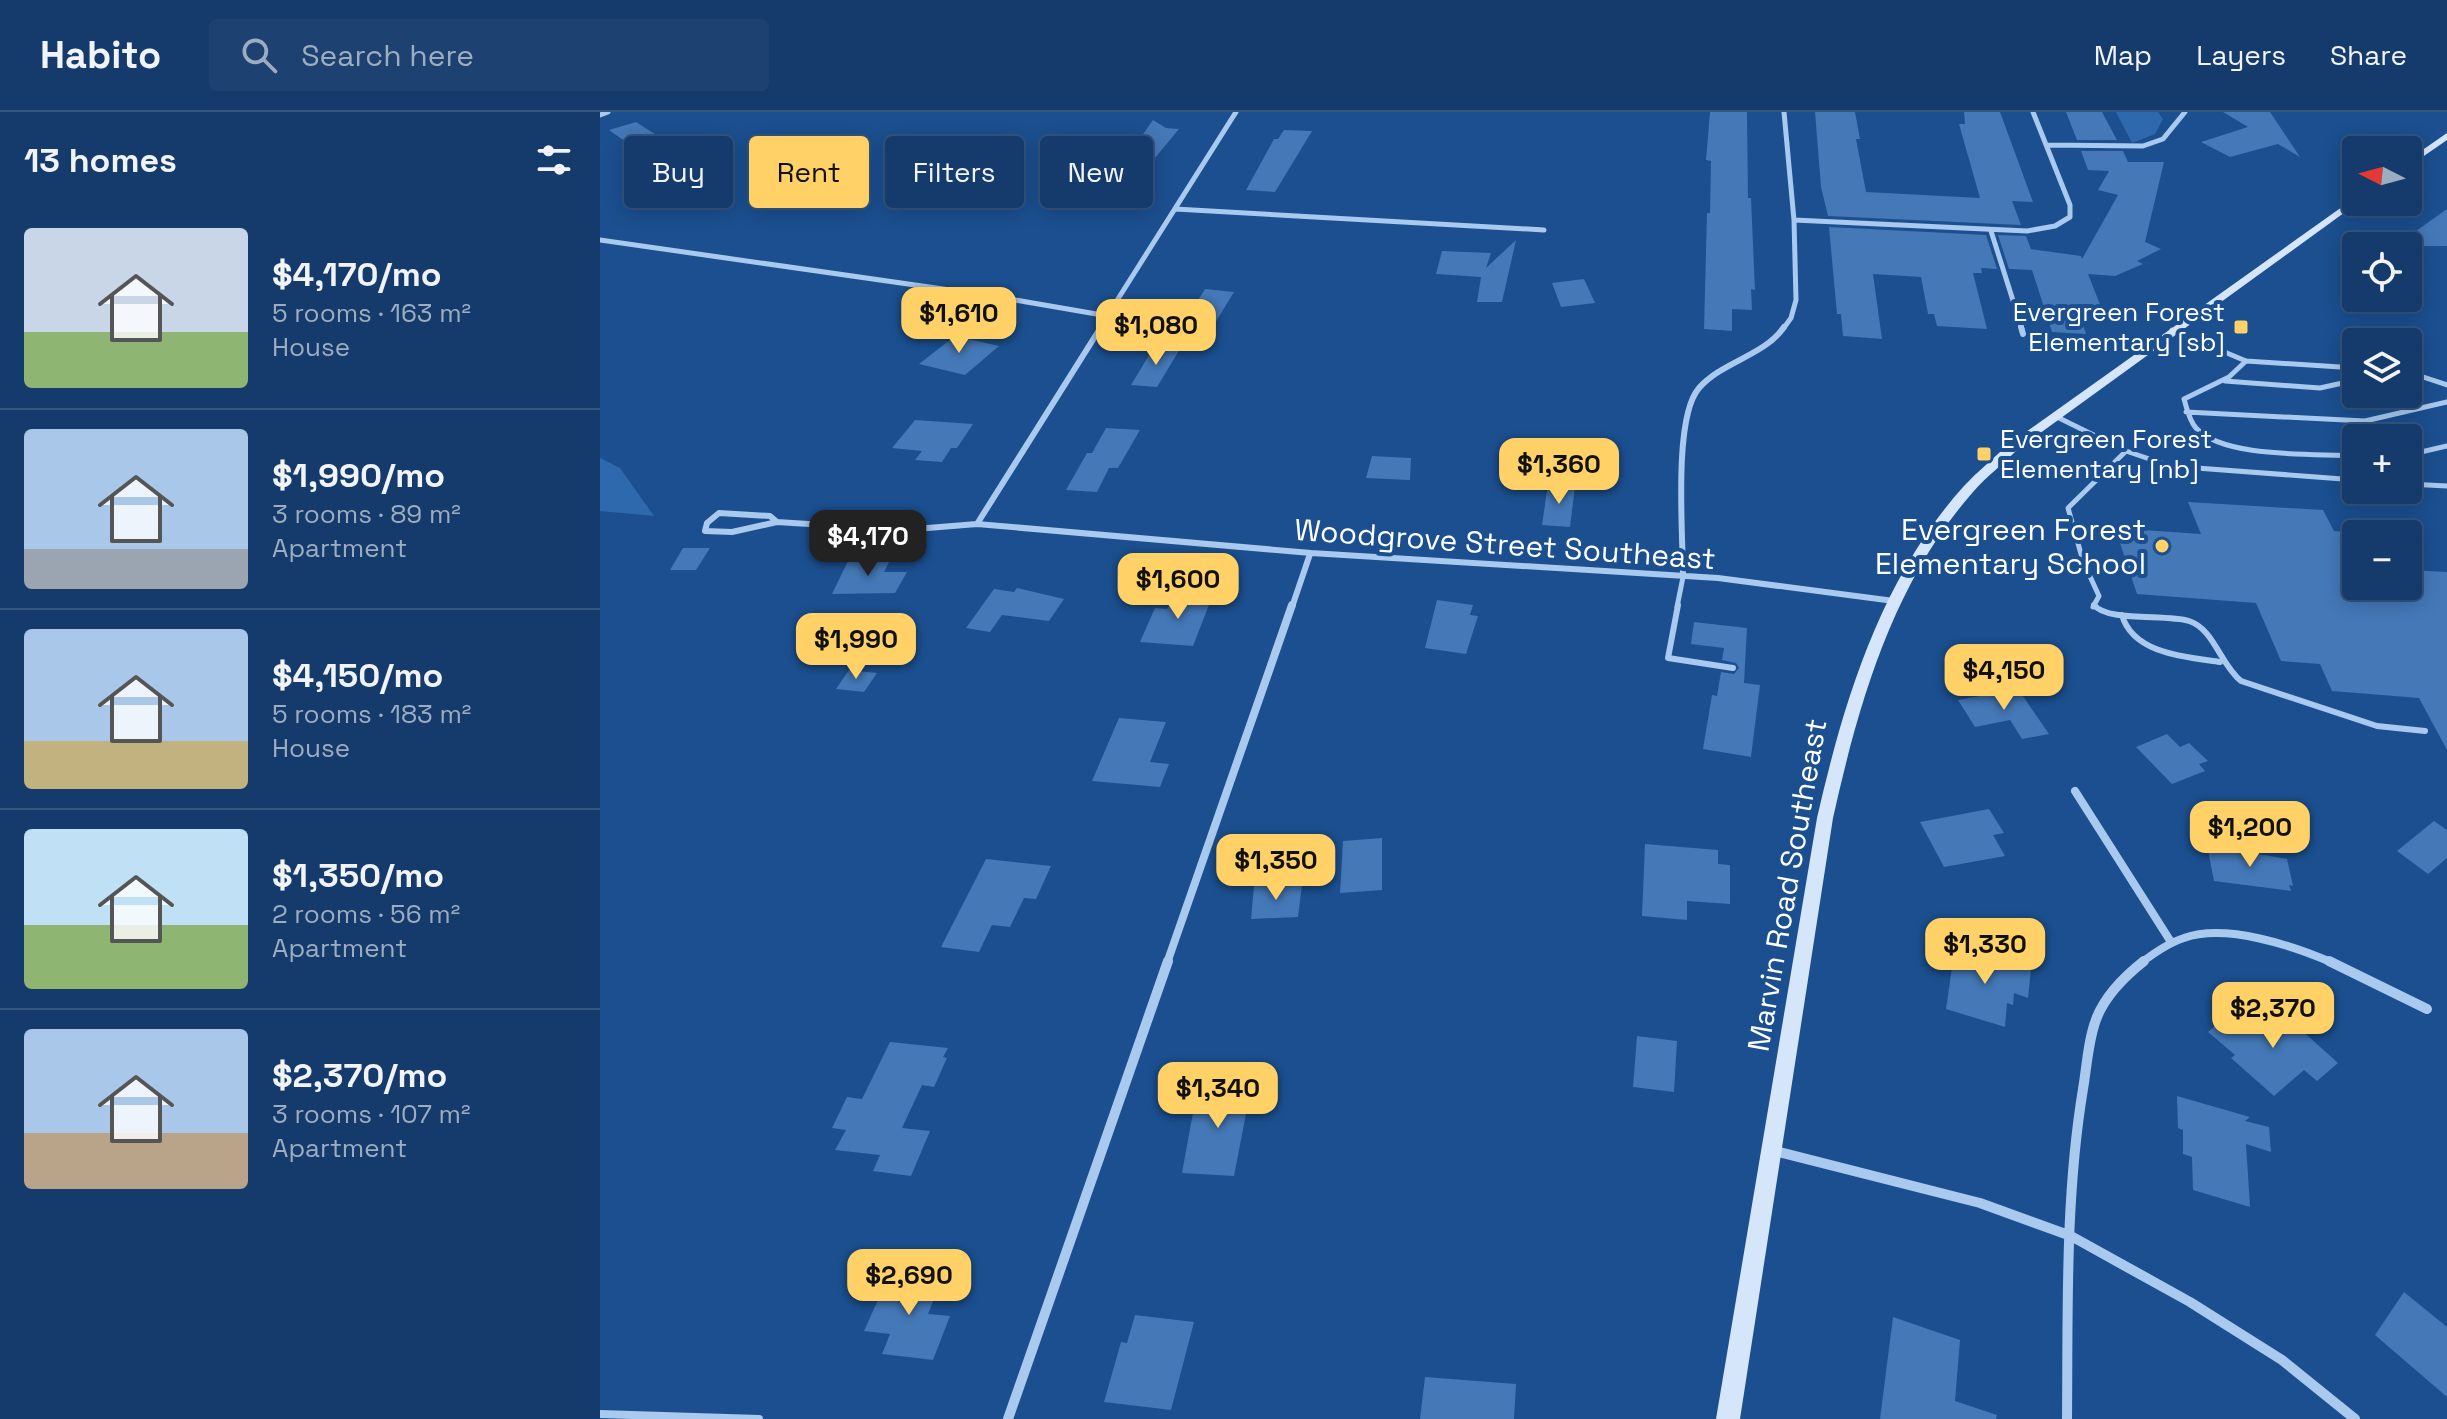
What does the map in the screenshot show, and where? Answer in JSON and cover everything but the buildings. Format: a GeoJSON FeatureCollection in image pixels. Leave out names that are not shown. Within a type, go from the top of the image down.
{"type":"FeatureCollection","features":[{"type":"Feature","properties":{"kind":"street"},"geometry":{"type":"LineString","coordinates":[[600,115],[608,112]]}},
{"type":"Feature","properties":{"kind":"street"},"geometry":{"type":"LineString","coordinates":[[977,524],[1236,112]]}},
{"type":"Feature","properties":{"kind":"street"},"geometry":{"type":"LineString","coordinates":[[1683,577],[1683,425],[1698,389],[1729,365],[1776,339],[1791,318],[1796,300],[1794,220],[1784,112]]}},
{"type":"Feature","properties":{"kind":"street"},"geometry":{"type":"LineString","coordinates":[[1794,220],[1991,231],[2027,231],[2055,226],[2070,217],[2070,205],[2033,112]]}},
{"type":"Feature","properties":{"kind":"street"},"geometry":{"type":"LineString","coordinates":[[2047,145],[2143,146],[2163,139],[2185,112]]}},
{"type":"Feature","properties":{"kind":"street"},"geometry":{"type":"LineString","coordinates":[[2422,154],[2447,136]]}},
{"type":"Feature","properties":{"kind":"street"},"geometry":{"type":"LineString","coordinates":[[1175,209],[1544,230]]}},
{"type":"Feature","properties":{"kind":"street","name":"Marvin Road Southeast"},"geometry":{"type":"LineString","coordinates":[[1728,1419],[1839,747],[1864,669],[1894,601],[1928,543],[1967,491],[2013,447],[2342,210]]}},
{"type":"Feature","properties":{"kind":"street"},"geometry":{"type":"LineString","coordinates":[[1991,231],[2023,334]]}},
{"type":"Feature","properties":{"kind":"street"},"geometry":{"type":"LineString","coordinates":[[600,240],[992,296],[1108,316]]}},
{"type":"Feature","properties":{"kind":"street","name":"Woodgrove Street Southeast"},"geometry":{"type":"LineString","coordinates":[[777,522],[760,515],[719,513],[707,523],[705,531],[716,534],[744,531],[777,522],[906,530],[977,524],[1310,554],[1683,577],[1841,591],[1894,601]]}},
{"type":"Feature","properties":{"kind":"street"},"geometry":{"type":"LineString","coordinates":[[1008,1419],[1310,554]]}},
{"type":"Feature","properties":{"kind":"street"},"geometry":{"type":"LineString","coordinates":[[2075,791],[2171,942]]}},
{"type":"Feature","properties":{"kind":"street"},"geometry":{"type":"LineString","coordinates":[[2067,1419],[2073,1156],[2098,1015],[2117,984],[2171,942],[2198,934],[2254,939],[2325,957],[2427,1009]]}},
{"type":"Feature","properties":{"kind":"street"},"geometry":{"type":"LineString","coordinates":[[1771,1150],[1980,1203],[2071,1236],[2190,1302],[2282,1360],[2355,1419]]}},
{"type":"Feature","properties":{"kind":"lane"},"geometry":{"type":"LineString","coordinates":[[2172,330],[2246,361],[2342,367]]}},
{"type":"Feature","properties":{"kind":"lane"},"geometry":{"type":"LineString","coordinates":[[2246,361],[2221,381],[2184,399],[2186,412],[2202,435],[2237,449],[2342,455]]}},
{"type":"Feature","properties":{"kind":"lane"},"geometry":{"type":"LineString","coordinates":[[2422,377],[2447,385]]}},
{"type":"Feature","properties":{"kind":"lane"},"geometry":{"type":"LineString","coordinates":[[2221,381],[2320,388],[2342,383]]}},
{"type":"Feature","properties":{"kind":"lane"},"geometry":{"type":"LineString","coordinates":[[2186,412],[2365,421],[2447,402]]}},
{"type":"Feature","properties":{"kind":"lane"},"geometry":{"type":"LineString","coordinates":[[2054,415],[2155,462],[2199,470],[2342,479]]}},
{"type":"Feature","properties":{"kind":"lane"},"geometry":{"type":"LineString","coordinates":[[2422,452],[2447,446]]}},
{"type":"Feature","properties":{"kind":"lane"},"geometry":{"type":"LineString","coordinates":[[2126,451],[2068,508],[2083,561],[2099,596],[2093,607],[2122,615],[2193,622],[2206,631],[2221,662],[2241,681],[2377,726],[2425,731]]}},
{"type":"Feature","properties":{"kind":"lane"},"geometry":{"type":"LineString","coordinates":[[2422,485],[2447,486]]}},
{"type":"Feature","properties":{"kind":"lane"},"geometry":{"type":"LineString","coordinates":[[1683,577],[1668,658],[1733,668]]}},
{"type":"Feature","properties":{"kind":"lane"},"geometry":{"type":"LineString","coordinates":[[2122,615],[2127,631],[2133,637],[2177,655],[2221,662]]}},
{"type":"Feature","properties":{"kind":"lane"},"geometry":{"type":"LineString","coordinates":[[600,1414],[759,1419]]}},
{"type":"Feature","properties":{"kind":"shaded area"},"geometry":{"type":"Polygon","coordinates":[[[2116,112],[2158,112],[2163,119],[2155,134],[2132,143],[2116,112]]]}},
{"type":"Feature","properties":{"kind":"shaded area"},"geometry":{"type":"Polygon","coordinates":[[[600,458],[620,468],[654,516],[600,511],[600,458]]]}},
{"type":"Feature","properties":{"kind":"place","name":"Evergreen Forest Elementary [sb]"},"geometry":{"type":"Point","coordinates":[2241,327]}},
{"type":"Feature","properties":{"kind":"place","name":"Evergreen Forest Elementary [nb]"},"geometry":{"type":"Point","coordinates":[1984,454]}},
{"type":"Feature","properties":{"kind":"place","name":"Evergreen Forest Elementary School"},"geometry":{"type":"Point","coordinates":[2162,546]}}]}
